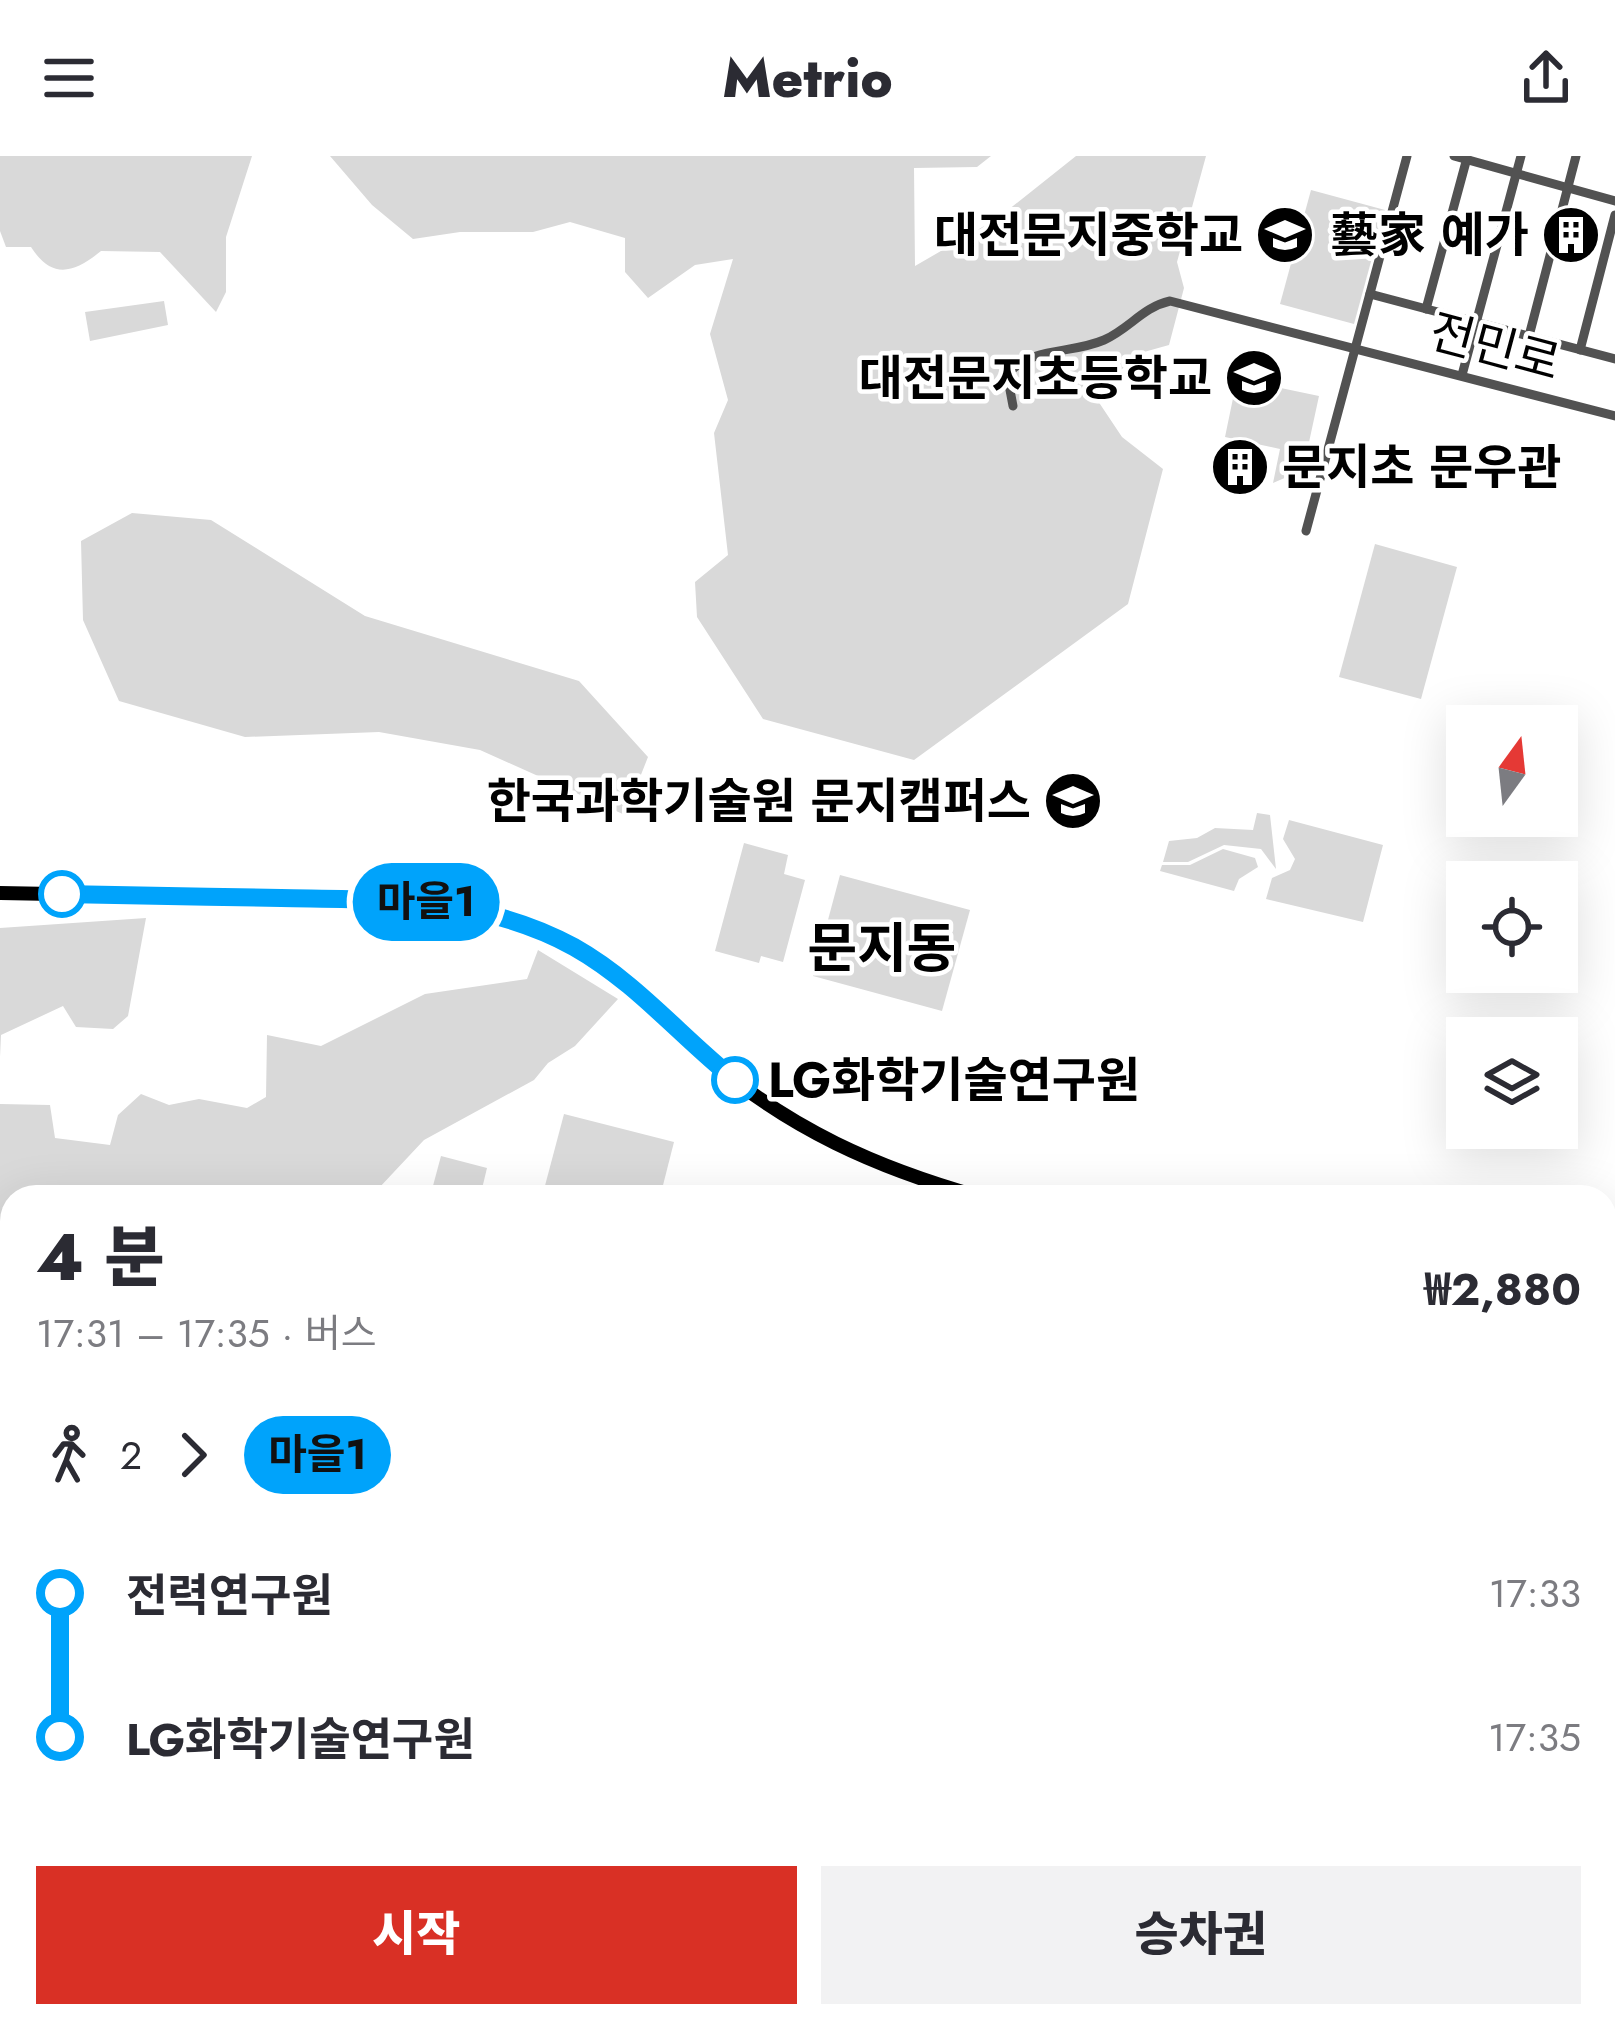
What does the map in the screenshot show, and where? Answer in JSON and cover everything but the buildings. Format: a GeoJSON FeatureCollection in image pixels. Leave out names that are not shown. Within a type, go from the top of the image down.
{"type":"FeatureCollection","features":[{"type":"Feature","properties":{"kind":"main road"},"geometry":{"type":"LineString","coordinates":[[0,893],[380,899],[444,903],[498,915],[542,931],[604,966],[707,1058],[816,1137],[888,1171],[938,1185]]}},
{"type":"Feature","properties":{"kind":"street","name":"전민로"},"geometry":{"type":"LineString","coordinates":[[1306,531],[1407,156]]}},
{"type":"Feature","properties":{"kind":"street"},"geometry":{"type":"LineString","coordinates":[[1454,156],[1615,201]]}},
{"type":"Feature","properties":{"kind":"street"},"geometry":{"type":"LineString","coordinates":[[1462,375],[1521,156]]}},
{"type":"Feature","properties":{"kind":"street"},"geometry":{"type":"LineString","coordinates":[[1528,336],[1576,156]]}},
{"type":"Feature","properties":{"kind":"street"},"geometry":{"type":"LineString","coordinates":[[1426,309],[1467,158]]}},
{"type":"Feature","properties":{"kind":"street"},"geometry":{"type":"LineString","coordinates":[[1580,350],[1615,215]]}},
{"type":"Feature","properties":{"kind":"street"},"geometry":{"type":"LineString","coordinates":[[1370,294],[1615,359]]}},
{"type":"Feature","properties":{"kind":"street","name":"전민로"},"geometry":{"type":"LineString","coordinates":[[1013,406],[1007,374],[1026,357],[1100,342],[1155,304],[1170,301],[1615,416]]}},
{"type":"Feature","properties":{"kind":"shaded area"},"geometry":{"type":"Polygon","coordinates":[[[0,156],[252,156],[226,237],[226,292],[216,312],[160,252],[101,251],[64,270],[47,265],[31,247],[6,247],[0,231],[0,156]]]}},
{"type":"Feature","properties":{"kind":"shaded area"},"geometry":{"type":"Polygon","coordinates":[[[330,156],[991,156],[977,167],[914,168],[915,266],[998,218],[1076,156],[1206,156],[1177,262],[1184,288],[1169,345],[1144,352],[1092,392],[1122,437],[1163,469],[1128,604],[914,760],[763,719],[697,617],[695,582],[728,555],[714,433],[728,400],[710,334],[733,259],[695,265],[648,298],[625,272],[625,238],[570,222],[533,232],[460,232],[413,239],[372,205],[330,156]]]}},
{"type":"Feature","properties":{"kind":"shaded area"},"geometry":{"type":"Polygon","coordinates":[[[1311,190],[1385,210],[1354,324],[1280,304],[1311,190]]]}},
{"type":"Feature","properties":{"kind":"shaded area"},"geometry":{"type":"Polygon","coordinates":[[[164,301],[168,325],[90,341],[85,312],[164,301]]]}},
{"type":"Feature","properties":{"kind":"shaded area"},"geometry":{"type":"Polygon","coordinates":[[[1237,379],[1319,396],[1303,470],[1273,483],[1280,449],[1225,437],[1237,379]]]}},
{"type":"Feature","properties":{"kind":"shaded area"},"geometry":{"type":"Polygon","coordinates":[[[132,513],[211,520],[365,616],[579,681],[648,757],[625,815],[480,750],[379,732],[245,737],[119,701],[83,620],[81,541],[132,513]]]}},
{"type":"Feature","properties":{"kind":"shaded area"},"geometry":{"type":"Polygon","coordinates":[[[1375,544],[1457,567],[1421,699],[1339,677],[1375,544]]]}},
{"type":"Feature","properties":{"kind":"shaded area"},"geometry":{"type":"Polygon","coordinates":[[[1257,813],[1270,815],[1276,869],[1261,849],[1224,845],[1188,862],[1163,862],[1169,841],[1197,838],[1215,828],[1253,830],[1257,813]]]}},
{"type":"Feature","properties":{"kind":"shaded area"},"geometry":{"type":"Polygon","coordinates":[[[1289,820],[1383,845],[1363,922],[1266,899],[1272,878],[1290,870],[1295,859],[1283,839],[1289,820]]]}},
{"type":"Feature","properties":{"kind":"shaded area"},"geometry":{"type":"Polygon","coordinates":[[[744,843],[788,855],[784,874],[805,880],[783,962],[761,956],[759,963],[715,951],[744,843]]]}},
{"type":"Feature","properties":{"kind":"shaded area"},"geometry":{"type":"Polygon","coordinates":[[[1223,849],[1255,858],[1258,867],[1239,879],[1234,891],[1160,871],[1162,865],[1190,865],[1223,849]]]}},
{"type":"Feature","properties":{"kind":"shaded area"},"geometry":{"type":"Polygon","coordinates":[[[840,875],[970,910],[942,1011],[813,976],[840,875]]]}},
{"type":"Feature","properties":{"kind":"shaded area"},"geometry":{"type":"Polygon","coordinates":[[[146,918],[128,1016],[113,1029],[76,1027],[63,1006],[1,1035],[0,1057],[0,928],[146,918]]]}},
{"type":"Feature","properties":{"kind":"shaded area"},"geometry":{"type":"Polygon","coordinates":[[[538,950],[618,999],[575,1046],[548,1063],[534,1080],[424,1140],[382,1185],[0,1185],[0,1104],[50,1105],[55,1138],[110,1145],[118,1115],[141,1094],[169,1105],[199,1099],[247,1108],[266,1097],[267,1035],[321,1046],[425,994],[527,979],[538,950]]]}},
{"type":"Feature","properties":{"kind":"shaded area"},"geometry":{"type":"Polygon","coordinates":[[[564,1114],[674,1142],[663,1185],[545,1185],[564,1114]]]}},
{"type":"Feature","properties":{"kind":"shaded area"},"geometry":{"type":"Polygon","coordinates":[[[441,1156],[487,1168],[483,1185],[433,1185],[441,1156]]]}},
{"type":"Feature","properties":{"kind":"bus line","name":"마을1"},"geometry":{"type":"LineString","coordinates":[[62,894],[380,899],[444,903],[498,915],[542,931],[604,966],[735,1080]]}},
{"type":"Feature","properties":{"kind":"place","name":"대전문지중학교"},"geometry":{"type":"Point","coordinates":[1285,235]}},
{"type":"Feature","properties":{"kind":"place","name":"藝家 예가"},"geometry":{"type":"Point","coordinates":[1571,235]}},
{"type":"Feature","properties":{"kind":"place","name":"대전문지초등학교"},"geometry":{"type":"Point","coordinates":[1254,378]}},
{"type":"Feature","properties":{"kind":"place","name":"문지초 문우관"},"geometry":{"type":"Point","coordinates":[1240,467]}},
{"type":"Feature","properties":{"kind":"place","name":"한국과학기술원 문지캠퍼스"},"geometry":{"type":"Point","coordinates":[1073,801]}},
{"type":"Feature","properties":{"kind":"place","name":"LG화학기술연구원"},"geometry":{"type":"Point","coordinates":[735,1080]}},
{"type":"Feature","properties":{"kind":"district","name":"문지동"},"geometry":{"type":"Point","coordinates":[882,948]}}]}
